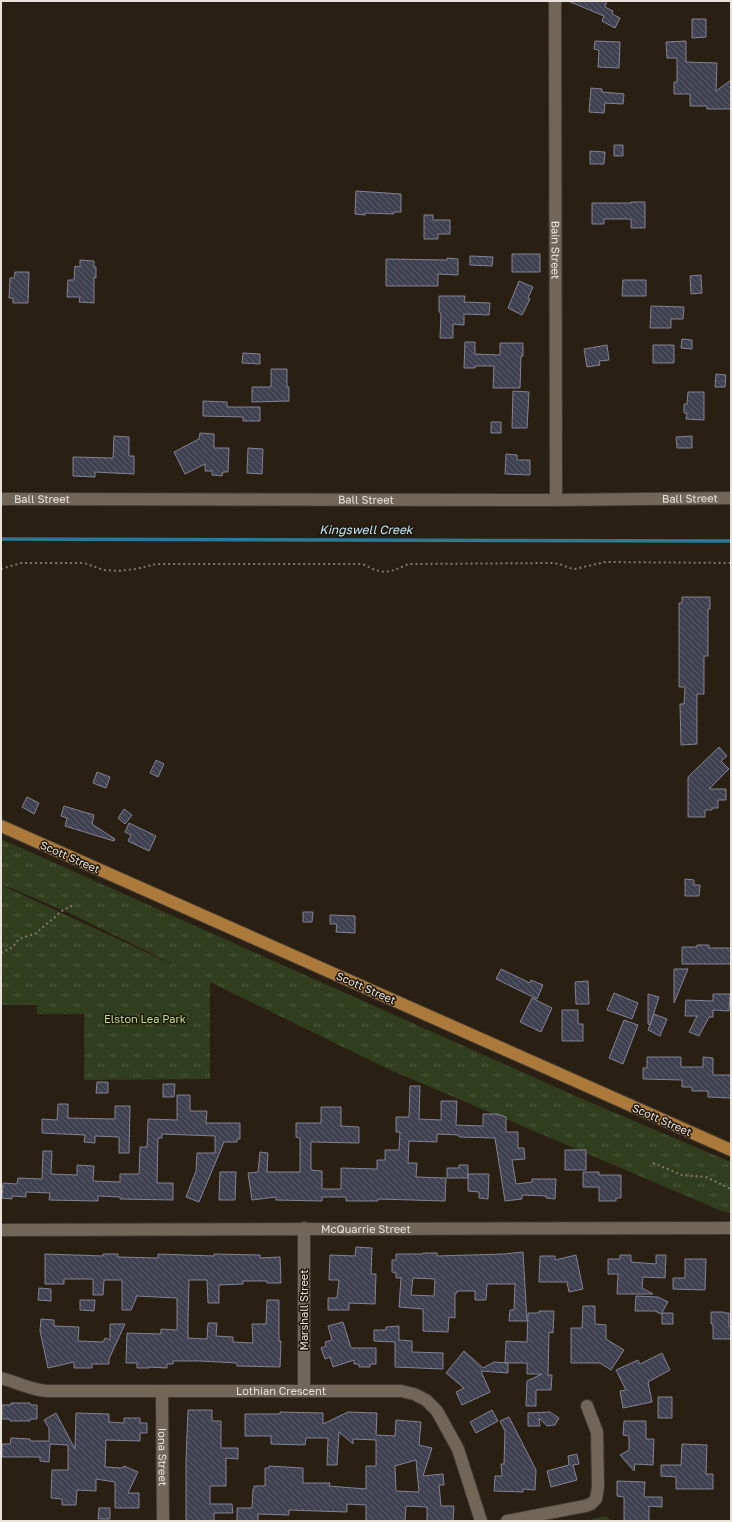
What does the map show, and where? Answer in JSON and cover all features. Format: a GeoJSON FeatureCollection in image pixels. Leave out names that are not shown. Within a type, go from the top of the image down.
{"type":"FeatureCollection","features":[{"type":"Feature","properties":{"kind":"main road","name":"Scott Street"},"geometry":{"type":"LineString","coordinates":[[1,826],[731,1150]]}},
{"type":"Feature","properties":{"kind":"street","name":"Bain Street"},"geometry":{"type":"LineString","coordinates":[[555,1],[556,500]]}},
{"type":"Feature","properties":{"kind":"street","name":"Ball Street"},"geometry":{"type":"LineString","coordinates":[[1,499],[556,500],[731,498]]}},
{"type":"Feature","properties":{"kind":"street","name":"Marshall Street"},"geometry":{"type":"LineString","coordinates":[[304,1228],[304,1391]]}},
{"type":"Feature","properties":{"kind":"street","name":"McQuarrie Street"},"geometry":{"type":"LineString","coordinates":[[1,1230],[731,1228]]}},
{"type":"Feature","properties":{"kind":"street","name":"Lothian Crescent"},"geometry":{"type":"LineString","coordinates":[[1,1378],[26,1387],[47,1391],[401,1391],[414,1394],[426,1400],[437,1411],[458,1449],[481,1521]]}},
{"type":"Feature","properties":{"kind":"street","name":"Iona Street"},"geometry":{"type":"LineString","coordinates":[[162,1392],[163,1521]]}},
{"type":"Feature","properties":{"kind":"street"},"geometry":{"type":"LineString","coordinates":[[507,1521],[585,1506],[591,1504],[596,1499],[598,1487],[597,1432],[587,1406]]}},
{"type":"Feature","properties":{"kind":"path"},"geometry":{"type":"LineString","coordinates":[[1,569],[21,563],[84,563],[104,570],[113,571],[136,569],[156,564],[361,564],[376,571],[387,572],[409,564],[552,563],[560,564],[572,569],[579,569],[605,562],[731,563]]}},
{"type":"Feature","properties":{"kind":"path"},"geometry":{"type":"LineString","coordinates":[[1,953],[13,947],[18,940],[24,936],[35,934],[62,911],[73,905]]}},
{"type":"Feature","properties":{"kind":"path"},"geometry":{"type":"LineString","coordinates":[[653,1163],[682,1175],[706,1177],[731,1189]]}},
{"type":"Feature","properties":{"kind":"green space","name":"Elston Lea Park"},"geometry":{"type":"Polygon","coordinates":[[[1,839],[580,1098],[731,1162],[731,1213],[724,1212],[388,1069],[210,982],[210,1079],[84,1080],[84,1014],[37,1014],[37,1005],[1,1005],[1,885],[187,971],[67,912],[1,884],[1,839]]]}},
{"type":"Feature","properties":{"kind":"green space"},"geometry":{"type":"Polygon","coordinates":[[[606,1516],[611,1521],[592,1521],[592,1519],[606,1516]]]}},
{"type":"Feature","properties":{"kind":"building"},"geometry":{"type":"Polygon","coordinates":[[[568,1],[607,1],[605,7],[613,11],[612,14],[620,18],[615,28],[602,21],[604,16],[568,1]]]}},
{"type":"Feature","properties":{"kind":"building"},"geometry":{"type":"Polygon","coordinates":[[[692,19],[706,19],[706,37],[692,38],[692,19]]]}},
{"type":"Feature","properties":{"kind":"building"},"geometry":{"type":"Polygon","coordinates":[[[595,41],[620,42],[619,68],[598,67],[599,50],[594,49],[595,41]]]}},
{"type":"Feature","properties":{"kind":"building"},"geometry":{"type":"Polygon","coordinates":[[[686,41],[686,62],[717,63],[716,91],[731,80],[731,109],[707,109],[707,106],[690,106],[690,94],[674,94],[674,82],[677,82],[677,58],[667,58],[666,42],[686,41]]]}},
{"type":"Feature","properties":{"kind":"building"},"geometry":{"type":"Polygon","coordinates":[[[591,88],[602,89],[602,92],[624,94],[623,104],[605,103],[604,113],[589,112],[591,88]]]}},
{"type":"Feature","properties":{"kind":"building"},"geometry":{"type":"Polygon","coordinates":[[[614,145],[623,145],[623,156],[614,156],[614,145]]]}},
{"type":"Feature","properties":{"kind":"building"},"geometry":{"type":"Polygon","coordinates":[[[590,151],[605,152],[604,164],[590,164],[590,151]]]}},
{"type":"Feature","properties":{"kind":"building"},"geometry":{"type":"Polygon","coordinates":[[[356,191],[401,194],[401,212],[394,212],[394,214],[355,214],[356,191]]]}},
{"type":"Feature","properties":{"kind":"building"},"geometry":{"type":"Polygon","coordinates":[[[645,202],[645,228],[631,228],[631,219],[604,219],[604,224],[592,224],[592,203],[645,202]]]}},
{"type":"Feature","properties":{"kind":"building"},"geometry":{"type":"Polygon","coordinates":[[[424,215],[433,215],[433,220],[450,220],[450,234],[438,234],[438,239],[424,239],[424,215]]]}},
{"type":"Feature","properties":{"kind":"building"},"geometry":{"type":"Polygon","coordinates":[[[512,254],[540,254],[540,272],[512,272],[512,254]]]}},
{"type":"Feature","properties":{"kind":"building"},"geometry":{"type":"Polygon","coordinates":[[[470,256],[493,257],[492,266],[470,265],[470,256]]]}},
{"type":"Feature","properties":{"kind":"building"},"geometry":{"type":"Polygon","coordinates":[[[447,258],[458,259],[458,275],[438,274],[438,286],[386,286],[386,259],[447,260],[447,258]]]}},
{"type":"Feature","properties":{"kind":"building"},"geometry":{"type":"Polygon","coordinates":[[[80,260],[94,261],[94,267],[96,267],[96,278],[94,277],[94,303],[79,302],[80,297],[67,297],[68,280],[74,280],[75,266],[80,267],[80,260]]]}},
{"type":"Feature","properties":{"kind":"building"},"geometry":{"type":"Polygon","coordinates":[[[15,272],[29,272],[28,303],[13,303],[13,298],[9,298],[10,278],[14,278],[15,272]]]}},
{"type":"Feature","properties":{"kind":"building"},"geometry":{"type":"Polygon","coordinates":[[[701,275],[702,293],[691,294],[690,276],[701,275]]]}},
{"type":"Feature","properties":{"kind":"building"},"geometry":{"type":"Polygon","coordinates":[[[623,280],[646,280],[646,296],[622,296],[623,280]]]}},
{"type":"Feature","properties":{"kind":"building"},"geometry":{"type":"Polygon","coordinates":[[[519,281],[533,287],[528,298],[530,299],[522,315],[508,308],[519,281]]]}},
{"type":"Feature","properties":{"kind":"building"},"geometry":{"type":"Polygon","coordinates":[[[439,296],[465,296],[464,302],[490,303],[489,315],[464,314],[464,325],[453,324],[453,338],[440,338],[441,313],[439,312],[439,296]]]}},
{"type":"Feature","properties":{"kind":"building"},"geometry":{"type":"Polygon","coordinates":[[[651,306],[684,307],[683,319],[671,319],[671,328],[650,328],[651,306]]]}},
{"type":"Feature","properties":{"kind":"building"},"geometry":{"type":"Polygon","coordinates":[[[682,339],[692,340],[692,349],[681,348],[682,339]]]}},
{"type":"Feature","properties":{"kind":"building"},"geometry":{"type":"Polygon","coordinates":[[[465,342],[475,342],[475,354],[500,355],[500,343],[523,343],[520,388],[493,388],[494,366],[475,366],[475,368],[464,368],[465,342]]]}},
{"type":"Feature","properties":{"kind":"building"},"geometry":{"type":"Polygon","coordinates":[[[607,345],[609,360],[599,361],[600,365],[587,367],[584,349],[607,345]]]}},
{"type":"Feature","properties":{"kind":"building"},"geometry":{"type":"Polygon","coordinates":[[[653,345],[674,345],[674,363],[653,363],[653,345]]]}},
{"type":"Feature","properties":{"kind":"building"},"geometry":{"type":"Polygon","coordinates":[[[243,353],[260,354],[260,364],[242,363],[243,353]]]}},
{"type":"Feature","properties":{"kind":"building"},"geometry":{"type":"Polygon","coordinates":[[[271,369],[287,369],[289,401],[252,402],[252,387],[271,387],[271,369]]]}},
{"type":"Feature","properties":{"kind":"building"},"geometry":{"type":"Polygon","coordinates":[[[716,374],[726,375],[725,387],[715,387],[716,374]]]}},
{"type":"Feature","properties":{"kind":"building"},"geometry":{"type":"Polygon","coordinates":[[[513,391],[529,392],[527,428],[512,428],[513,391]]]}},
{"type":"Feature","properties":{"kind":"building"},"geometry":{"type":"Polygon","coordinates":[[[688,392],[704,392],[704,420],[686,419],[687,413],[684,413],[684,404],[687,404],[688,392]]]}},
{"type":"Feature","properties":{"kind":"building"},"geometry":{"type":"Polygon","coordinates":[[[203,401],[227,402],[227,407],[260,407],[260,421],[243,421],[243,417],[203,416],[203,401]]]}},
{"type":"Feature","properties":{"kind":"building"},"geometry":{"type":"Polygon","coordinates":[[[491,422],[501,422],[501,433],[491,433],[491,422]]]}},
{"type":"Feature","properties":{"kind":"building"},"geometry":{"type":"Polygon","coordinates":[[[200,433],[214,434],[214,448],[229,448],[228,472],[223,472],[222,476],[212,475],[212,471],[205,471],[205,464],[185,474],[174,452],[199,439],[200,433]]]}},
{"type":"Feature","properties":{"kind":"building"},"geometry":{"type":"Polygon","coordinates":[[[114,436],[129,437],[129,456],[134,456],[134,474],[95,472],[95,477],[73,476],[73,457],[113,458],[114,436]]]}},
{"type":"Feature","properties":{"kind":"building"},"geometry":{"type":"Polygon","coordinates":[[[692,436],[692,448],[677,448],[676,437],[692,436]]]}},
{"type":"Feature","properties":{"kind":"building"},"geometry":{"type":"Polygon","coordinates":[[[248,448],[263,449],[262,474],[247,473],[248,448]]]}},
{"type":"Feature","properties":{"kind":"building"},"geometry":{"type":"Polygon","coordinates":[[[506,454],[517,455],[517,460],[530,460],[530,475],[505,474],[506,454]]]}},
{"type":"Feature","properties":{"kind":"building"},"geometry":{"type":"Polygon","coordinates":[[[682,597],[710,597],[710,609],[708,609],[708,656],[704,656],[704,694],[697,694],[697,744],[681,745],[680,704],[684,704],[685,687],[679,687],[679,603],[682,603],[682,597]]]}},
{"type":"Feature","properties":{"kind":"building"},"geometry":{"type":"Polygon","coordinates":[[[719,747],[727,756],[721,761],[729,769],[709,789],[726,789],[726,800],[718,800],[718,808],[705,810],[705,817],[688,817],[688,777],[719,747]]]}},
{"type":"Feature","properties":{"kind":"building"},"geometry":{"type":"Polygon","coordinates":[[[156,760],[164,764],[158,777],[150,773],[156,760]]]}},
{"type":"Feature","properties":{"kind":"building"},"geometry":{"type":"Polygon","coordinates":[[[97,772],[110,777],[106,788],[93,783],[97,772]]]}},
{"type":"Feature","properties":{"kind":"building"},"geometry":{"type":"Polygon","coordinates":[[[27,797],[39,803],[34,814],[22,807],[27,797]]]}},
{"type":"Feature","properties":{"kind":"building"},"geometry":{"type":"Polygon","coordinates":[[[64,806],[94,815],[92,824],[115,839],[114,841],[65,826],[67,818],[61,816],[64,806]]]}},
{"type":"Feature","properties":{"kind":"building"},"geometry":{"type":"Polygon","coordinates":[[[124,809],[132,815],[125,824],[118,818],[124,809]]]}},
{"type":"Feature","properties":{"kind":"building"},"geometry":{"type":"Polygon","coordinates":[[[129,823],[156,836],[149,851],[128,841],[131,835],[125,832],[129,823]]]}},
{"type":"Feature","properties":{"kind":"building"},"geometry":{"type":"Polygon","coordinates":[[[685,879],[694,880],[694,885],[700,885],[699,896],[685,896],[685,879]]]}},
{"type":"Feature","properties":{"kind":"building"},"geometry":{"type":"Polygon","coordinates":[[[303,912],[313,912],[312,922],[303,922],[303,912]]]}},
{"type":"Feature","properties":{"kind":"building"},"geometry":{"type":"Polygon","coordinates":[[[330,915],[355,916],[355,933],[336,932],[337,924],[330,924],[330,915]]]}},
{"type":"Feature","properties":{"kind":"building"},"geometry":{"type":"Polygon","coordinates":[[[697,945],[709,945],[709,948],[731,948],[731,964],[682,964],[682,947],[697,947],[697,945]]]}},
{"type":"Feature","properties":{"kind":"building"},"geometry":{"type":"Polygon","coordinates":[[[501,969],[530,983],[531,980],[543,985],[537,999],[496,979],[501,969]]]}},
{"type":"Feature","properties":{"kind":"building"},"geometry":{"type":"Polygon","coordinates":[[[674,969],[688,969],[674,1003],[674,969]]]}},
{"type":"Feature","properties":{"kind":"building"},"geometry":{"type":"Polygon","coordinates":[[[588,981],[589,1004],[576,1004],[575,982],[588,981]]]}},
{"type":"Feature","properties":{"kind":"building"},"geometry":{"type":"Polygon","coordinates":[[[614,993],[638,1003],[632,1019],[607,1010],[614,993]]]}},
{"type":"Feature","properties":{"kind":"building"},"geometry":{"type":"Polygon","coordinates":[[[648,994],[659,997],[650,1025],[648,1024],[648,994]]]}},
{"type":"Feature","properties":{"kind":"building"},"geometry":{"type":"Polygon","coordinates":[[[713,994],[730,994],[729,1011],[713,1010],[713,1017],[709,1017],[699,1036],[689,1032],[697,1016],[685,1016],[686,1000],[713,1001],[713,994]]]}},
{"type":"Feature","properties":{"kind":"building"},"geometry":{"type":"Polygon","coordinates":[[[532,998],[552,1008],[541,1032],[520,1022],[532,998]]]}},
{"type":"Feature","properties":{"kind":"building"},"geometry":{"type":"Polygon","coordinates":[[[562,1010],[578,1010],[578,1024],[583,1024],[583,1041],[562,1041],[562,1010]]]}},
{"type":"Feature","properties":{"kind":"building"},"geometry":{"type":"Polygon","coordinates":[[[654,1014],[667,1019],[660,1036],[648,1030],[654,1014]]]}},
{"type":"Feature","properties":{"kind":"building"},"geometry":{"type":"Polygon","coordinates":[[[624,1020],[638,1025],[623,1064],[609,1058],[624,1020]]]}},
{"type":"Feature","properties":{"kind":"building"},"geometry":{"type":"Polygon","coordinates":[[[647,1057],[681,1057],[681,1067],[703,1067],[703,1057],[713,1058],[713,1075],[731,1075],[731,1098],[708,1097],[708,1091],[692,1091],[692,1087],[682,1087],[682,1080],[643,1079],[643,1068],[647,1068],[647,1057]]]}},
{"type":"Feature","properties":{"kind":"building"},"geometry":{"type":"Polygon","coordinates":[[[97,1082],[108,1082],[108,1093],[96,1093],[97,1082]]]}},
{"type":"Feature","properties":{"kind":"building"},"geometry":{"type":"Polygon","coordinates":[[[163,1084],[175,1084],[174,1097],[163,1097],[163,1084]]]}},
{"type":"Feature","properties":{"kind":"building"},"geometry":{"type":"Polygon","coordinates":[[[410,1086],[420,1086],[419,1119],[441,1120],[441,1101],[457,1101],[456,1125],[483,1126],[483,1114],[497,1114],[506,1117],[506,1132],[518,1132],[518,1148],[524,1148],[525,1159],[512,1160],[516,1184],[532,1182],[532,1179],[556,1179],[555,1199],[546,1198],[546,1196],[522,1195],[522,1199],[505,1201],[495,1138],[459,1137],[459,1135],[437,1134],[437,1142],[409,1141],[408,1163],[417,1163],[416,1177],[446,1178],[445,1201],[378,1199],[378,1201],[346,1201],[346,1197],[322,1197],[322,1201],[276,1200],[276,1197],[252,1200],[248,1173],[258,1172],[260,1152],[268,1153],[267,1172],[300,1172],[300,1138],[296,1137],[296,1123],[321,1123],[321,1107],[341,1107],[341,1126],[359,1127],[359,1143],[311,1142],[311,1170],[322,1171],[322,1189],[341,1189],[341,1168],[377,1169],[377,1160],[385,1160],[385,1150],[399,1150],[400,1132],[396,1132],[396,1117],[409,1117],[410,1086]]]}},
{"type":"Feature","properties":{"kind":"building"},"geometry":{"type":"Polygon","coordinates":[[[177,1095],[190,1095],[190,1111],[207,1111],[206,1123],[240,1123],[240,1139],[237,1139],[237,1142],[224,1142],[199,1202],[186,1197],[196,1171],[197,1153],[215,1153],[215,1136],[162,1134],[162,1138],[158,1138],[157,1183],[173,1183],[173,1200],[120,1199],[120,1197],[98,1196],[98,1201],[49,1200],[50,1193],[26,1192],[26,1197],[12,1196],[12,1199],[2,1198],[3,1183],[17,1184],[18,1178],[42,1179],[43,1151],[52,1151],[51,1174],[77,1175],[77,1165],[94,1166],[93,1181],[120,1182],[120,1174],[139,1174],[140,1147],[147,1147],[148,1119],[177,1120],[177,1095]]]}},
{"type":"Feature","properties":{"kind":"building"},"geometry":{"type":"Polygon","coordinates":[[[58,1104],[68,1104],[68,1118],[115,1119],[115,1106],[130,1106],[129,1153],[119,1153],[119,1137],[95,1136],[95,1143],[84,1142],[85,1135],[42,1133],[42,1119],[57,1120],[58,1104]]]}},
{"type":"Feature","properties":{"kind":"building"},"geometry":{"type":"Polygon","coordinates":[[[565,1150],[586,1150],[586,1170],[565,1170],[565,1150]]]}},
{"type":"Feature","properties":{"kind":"building"},"geometry":{"type":"Polygon","coordinates":[[[459,1165],[468,1165],[468,1178],[447,1178],[447,1168],[459,1168],[459,1165]]]}},
{"type":"Feature","properties":{"kind":"building"},"geometry":{"type":"Polygon","coordinates":[[[220,1172],[236,1172],[235,1200],[219,1200],[220,1172]]]}},
{"type":"Feature","properties":{"kind":"building"},"geometry":{"type":"Polygon","coordinates":[[[583,1172],[599,1172],[599,1175],[621,1175],[621,1198],[616,1198],[616,1201],[599,1201],[599,1187],[583,1187],[583,1172]]]}},
{"type":"Feature","properties":{"kind":"building"},"geometry":{"type":"Polygon","coordinates":[[[468,1174],[489,1174],[488,1199],[479,1198],[479,1192],[468,1191],[468,1174]]]}},
{"type":"Feature","properties":{"kind":"building"},"geometry":{"type":"Polygon","coordinates":[[[356,1247],[372,1248],[371,1274],[376,1274],[375,1304],[349,1303],[349,1310],[328,1310],[328,1298],[337,1298],[339,1280],[329,1280],[330,1255],[355,1256],[356,1247]]]}},
{"type":"Feature","properties":{"kind":"building"},"geometry":{"type":"Polygon","coordinates":[[[523,1252],[527,1321],[509,1321],[510,1310],[514,1310],[515,1284],[487,1284],[486,1300],[475,1300],[475,1291],[457,1291],[457,1293],[455,1293],[455,1318],[449,1317],[448,1332],[423,1331],[423,1309],[399,1307],[401,1278],[396,1278],[396,1273],[392,1272],[392,1260],[396,1260],[396,1254],[437,1253],[437,1256],[523,1252]],[[413,1278],[411,1295],[434,1296],[435,1279],[413,1278]]]}},
{"type":"Feature","properties":{"kind":"building"},"geometry":{"type":"Polygon","coordinates":[[[45,1254],[103,1256],[103,1254],[118,1254],[118,1257],[158,1258],[158,1254],[214,1256],[214,1254],[260,1255],[260,1258],[280,1257],[281,1283],[267,1283],[267,1281],[243,1281],[243,1284],[219,1285],[219,1303],[208,1303],[207,1280],[189,1280],[188,1338],[207,1339],[208,1323],[217,1323],[216,1336],[233,1337],[233,1342],[253,1343],[252,1324],[266,1324],[267,1300],[279,1300],[279,1341],[281,1341],[280,1367],[237,1366],[237,1363],[173,1361],[173,1364],[167,1364],[167,1368],[137,1368],[137,1363],[126,1363],[127,1333],[161,1334],[161,1329],[177,1330],[177,1298],[136,1296],[131,1310],[122,1310],[122,1280],[104,1280],[103,1295],[93,1295],[93,1279],[64,1279],[64,1284],[45,1284],[45,1254]]]}},
{"type":"Feature","properties":{"kind":"building"},"geometry":{"type":"Polygon","coordinates":[[[576,1255],[583,1289],[569,1292],[567,1282],[539,1282],[540,1256],[555,1256],[555,1260],[576,1255]]]}},
{"type":"Feature","properties":{"kind":"building"},"geometry":{"type":"Polygon","coordinates":[[[620,1255],[631,1255],[631,1262],[656,1264],[656,1255],[666,1255],[665,1278],[643,1277],[642,1288],[653,1294],[617,1294],[618,1274],[608,1274],[608,1259],[620,1259],[620,1255]]]}},
{"type":"Feature","properties":{"kind":"building"},"geometry":{"type":"Polygon","coordinates":[[[685,1259],[706,1259],[705,1290],[673,1289],[673,1278],[685,1278],[685,1259]]]}},
{"type":"Feature","properties":{"kind":"building"},"geometry":{"type":"Polygon","coordinates":[[[39,1288],[51,1289],[51,1301],[38,1300],[39,1288]]]}},
{"type":"Feature","properties":{"kind":"building"},"geometry":{"type":"Polygon","coordinates":[[[636,1296],[658,1297],[668,1302],[661,1314],[655,1311],[635,1311],[636,1296]]]}},
{"type":"Feature","properties":{"kind":"building"},"geometry":{"type":"Polygon","coordinates":[[[80,1300],[95,1300],[94,1311],[80,1310],[80,1300]]]}},
{"type":"Feature","properties":{"kind":"building"},"geometry":{"type":"Polygon","coordinates":[[[583,1306],[595,1306],[595,1324],[606,1325],[606,1339],[624,1350],[611,1370],[600,1363],[571,1363],[571,1328],[582,1328],[583,1306]]]}},
{"type":"Feature","properties":{"kind":"building"},"geometry":{"type":"Polygon","coordinates":[[[539,1311],[554,1311],[553,1333],[549,1332],[548,1375],[552,1375],[551,1390],[536,1390],[536,1406],[526,1406],[527,1381],[542,1374],[527,1374],[527,1363],[505,1363],[506,1341],[527,1342],[528,1313],[539,1313],[539,1311]]]}},
{"type":"Feature","properties":{"kind":"building"},"geometry":{"type":"Polygon","coordinates":[[[711,1312],[729,1313],[731,1339],[713,1339],[711,1312]]]}},
{"type":"Feature","properties":{"kind":"building"},"geometry":{"type":"Polygon","coordinates":[[[662,1313],[673,1313],[673,1324],[662,1324],[662,1313]]]}},
{"type":"Feature","properties":{"kind":"building"},"geometry":{"type":"Polygon","coordinates":[[[41,1319],[54,1320],[54,1326],[79,1327],[78,1341],[103,1342],[105,1338],[110,1340],[110,1324],[125,1324],[109,1359],[109,1364],[92,1364],[92,1368],[74,1368],[74,1362],[48,1368],[40,1331],[41,1319]]]}},
{"type":"Feature","properties":{"kind":"building"},"geometry":{"type":"Polygon","coordinates":[[[343,1322],[351,1348],[376,1348],[376,1364],[370,1364],[370,1367],[359,1367],[359,1364],[354,1364],[354,1360],[333,1367],[330,1357],[325,1359],[321,1348],[326,1346],[325,1342],[332,1340],[328,1326],[343,1322]]]}},
{"type":"Feature","properties":{"kind":"building"},"geometry":{"type":"Polygon","coordinates":[[[399,1326],[399,1340],[412,1341],[412,1352],[443,1353],[443,1369],[395,1367],[395,1342],[374,1341],[374,1330],[386,1330],[386,1327],[399,1326]]]}},
{"type":"Feature","properties":{"kind":"building"},"geometry":{"type":"Polygon","coordinates":[[[464,1351],[483,1368],[494,1362],[508,1363],[508,1373],[481,1371],[490,1392],[462,1405],[456,1392],[464,1388],[446,1373],[464,1351]]]}},
{"type":"Feature","properties":{"kind":"building"},"geometry":{"type":"Polygon","coordinates":[[[662,1353],[670,1370],[648,1382],[652,1402],[623,1408],[620,1391],[626,1390],[616,1370],[638,1360],[640,1364],[662,1353]]]}},
{"type":"Feature","properties":{"kind":"building"},"geometry":{"type":"Polygon","coordinates":[[[658,1397],[672,1397],[672,1418],[658,1418],[658,1397]]]}},
{"type":"Feature","properties":{"kind":"building"},"geometry":{"type":"Polygon","coordinates":[[[11,1403],[30,1403],[30,1405],[37,1405],[37,1419],[30,1419],[30,1421],[10,1421],[10,1419],[2,1419],[2,1405],[11,1405],[11,1403]]]}},
{"type":"Feature","properties":{"kind":"building"},"geometry":{"type":"Polygon","coordinates":[[[188,1410],[212,1410],[212,1421],[221,1421],[221,1448],[238,1448],[238,1459],[226,1458],[226,1486],[210,1486],[210,1504],[232,1504],[233,1513],[214,1513],[214,1521],[186,1521],[188,1410]]]}},
{"type":"Feature","properties":{"kind":"building"},"geometry":{"type":"Polygon","coordinates":[[[492,1410],[498,1421],[476,1433],[470,1422],[492,1410]]]}},
{"type":"Feature","properties":{"kind":"building"},"geometry":{"type":"Polygon","coordinates":[[[280,1412],[323,1413],[323,1424],[348,1412],[377,1413],[376,1435],[395,1436],[396,1420],[421,1422],[419,1445],[432,1448],[423,1476],[443,1474],[444,1485],[439,1485],[441,1506],[454,1506],[453,1521],[427,1521],[427,1507],[406,1506],[405,1521],[366,1521],[366,1505],[347,1504],[347,1512],[289,1510],[289,1515],[258,1514],[258,1521],[237,1521],[237,1508],[252,1508],[254,1486],[265,1486],[265,1468],[269,1468],[269,1466],[303,1468],[303,1483],[330,1483],[329,1486],[366,1489],[366,1466],[376,1466],[376,1440],[353,1439],[353,1444],[339,1432],[337,1465],[327,1465],[328,1438],[306,1438],[305,1445],[271,1444],[271,1436],[245,1436],[245,1414],[280,1414],[280,1412]],[[416,1460],[395,1466],[396,1491],[419,1492],[416,1460]]]}},
{"type":"Feature","properties":{"kind":"building"},"geometry":{"type":"Polygon","coordinates":[[[550,1412],[559,1418],[555,1425],[547,1426],[539,1418],[540,1426],[528,1426],[528,1413],[550,1412]]]}},
{"type":"Feature","properties":{"kind":"building"},"geometry":{"type":"Polygon","coordinates":[[[56,1413],[75,1449],[76,1413],[109,1414],[109,1422],[124,1423],[124,1418],[140,1418],[140,1423],[147,1423],[147,1433],[140,1433],[140,1441],[106,1440],[105,1467],[122,1468],[124,1466],[138,1472],[128,1493],[139,1493],[139,1508],[115,1508],[115,1482],[96,1479],[96,1491],[77,1490],[76,1505],[62,1505],[62,1499],[51,1498],[52,1470],[68,1470],[68,1445],[50,1444],[49,1462],[40,1461],[40,1457],[2,1457],[2,1444],[10,1444],[11,1438],[30,1439],[30,1441],[49,1441],[49,1428],[44,1420],[56,1413]]]}},
{"type":"Feature","properties":{"kind":"building"},"geometry":{"type":"Polygon","coordinates":[[[509,1417],[536,1470],[535,1490],[523,1489],[523,1492],[494,1491],[495,1476],[502,1476],[501,1464],[504,1464],[505,1431],[500,1421],[509,1417]]]}},
{"type":"Feature","properties":{"kind":"building"},"geometry":{"type":"Polygon","coordinates":[[[624,1421],[646,1421],[646,1439],[654,1439],[653,1465],[635,1464],[634,1471],[620,1455],[629,1450],[629,1436],[623,1435],[624,1421]]]}},
{"type":"Feature","properties":{"kind":"building"},"geometry":{"type":"Polygon","coordinates":[[[682,1444],[707,1445],[706,1474],[713,1474],[713,1489],[676,1489],[676,1477],[661,1476],[661,1465],[681,1465],[682,1444]]]}},
{"type":"Feature","properties":{"kind":"building"},"geometry":{"type":"Polygon","coordinates":[[[577,1454],[579,1464],[573,1465],[577,1480],[551,1487],[547,1471],[569,1465],[568,1456],[577,1454]]]}},
{"type":"Feature","properties":{"kind":"building"},"geometry":{"type":"Polygon","coordinates":[[[617,1481],[645,1482],[644,1497],[662,1497],[662,1507],[649,1506],[649,1521],[624,1521],[624,1497],[617,1496],[617,1481]]]}},
{"type":"Feature","properties":{"kind":"building"},"geometry":{"type":"Polygon","coordinates":[[[99,1508],[110,1508],[110,1519],[98,1519],[99,1508]]]}},
{"type":"Feature","properties":{"kind":"waterway","name":"Kingswell Creek"},"geometry":{"type":"LineString","coordinates":[[1,539],[731,541]]}}]}
